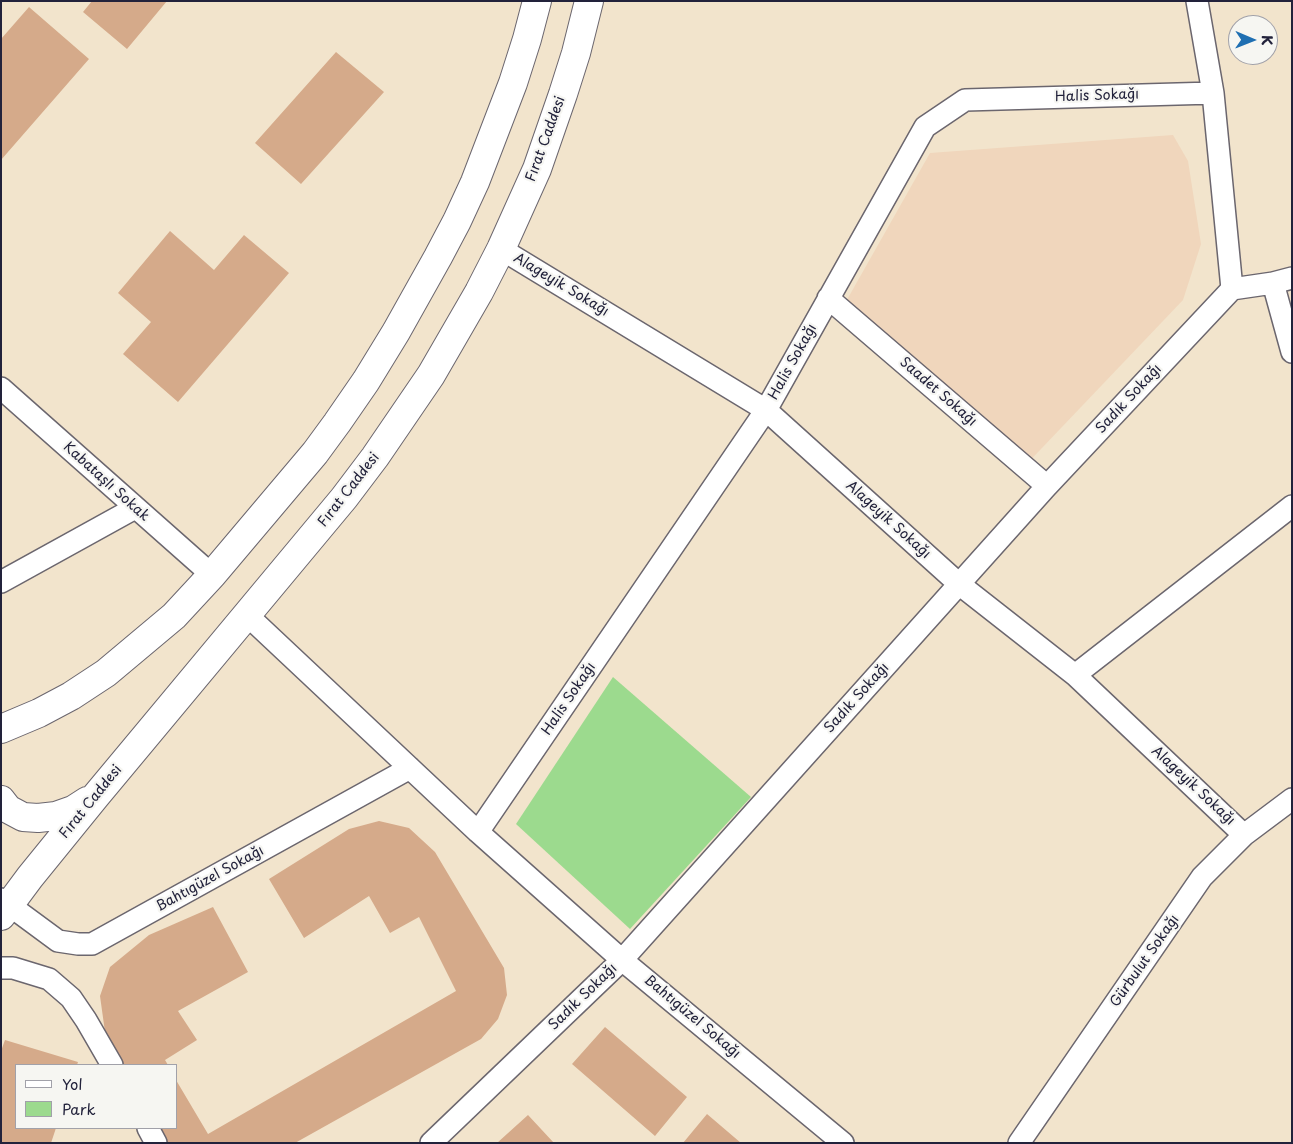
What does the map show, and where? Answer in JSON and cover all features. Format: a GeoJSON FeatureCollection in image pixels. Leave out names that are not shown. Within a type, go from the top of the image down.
{"type":"FeatureCollection","features":[{"type":"Feature","properties":{"kind":"main road"},"geometry":{"type":"LineString","coordinates":[[1,729],[39,713],[71,696],[106,673],[174,616],[212,576],[315,453],[376,365],[418,294],[457,221],[475,182],[513,83],[537,1]]}},
{"type":"Feature","properties":{"kind":"main road","name":"Fırat Caddesi"},"geometry":{"type":"LineString","coordinates":[[4,907],[344,498],[397,426],[430,375],[455,334],[501,249],[537,169],[573,61],[589,1]]}},
{"type":"Feature","properties":{"kind":"main road"},"geometry":{"type":"LineString","coordinates":[[1,751],[18,731],[39,713]]}},
{"type":"Feature","properties":{"kind":"main road"},"geometry":{"type":"LineString","coordinates":[[1,800],[8,809],[23,817],[38,818],[56,816],[73,810],[95,797]]}},
{"type":"Feature","properties":{"kind":"street"},"geometry":{"type":"LineString","coordinates":[[1197,1],[1213,93],[1232,289],[1282,280],[1292,352]]}},
{"type":"Feature","properties":{"kind":"street","name":"Halis Sokağı"},"geometry":{"type":"LineString","coordinates":[[478,832],[766,410],[925,127],[964,100],[1213,93]]}},
{"type":"Feature","properties":{"kind":"street","name":"Alageyik Sokağı"},"geometry":{"type":"LineString","coordinates":[[501,249],[766,410],[959,584],[1075,675],[1244,835]]}},
{"type":"Feature","properties":{"kind":"street","name":"Sadık Sokağı"},"geometry":{"type":"LineString","coordinates":[[431,1143],[622,960],[1047,486],[1232,289]]}},
{"type":"Feature","properties":{"kind":"street","name":"Saadet Sokağı"},"geometry":{"type":"LineString","coordinates":[[828,298],[1047,486]]}},
{"type":"Feature","properties":{"kind":"street","name":"Kabataşlı Sokak"},"geometry":{"type":"LineString","coordinates":[[1,388],[212,576]]}},
{"type":"Feature","properties":{"kind":"street"},"geometry":{"type":"LineString","coordinates":[[1075,675],[1292,506]]}},
{"type":"Feature","properties":{"kind":"street"},"geometry":{"type":"LineString","coordinates":[[1,582],[135,508]]}},
{"type":"Feature","properties":{"kind":"street","name":"Bahtıgüzel Sokağı"},"geometry":{"type":"LineString","coordinates":[[247,615],[478,832],[622,960],[843,1143]]}},
{"type":"Feature","properties":{"kind":"street","name":"Bahtıgüzel Sokağı"},"geometry":{"type":"LineString","coordinates":[[4,907],[58,941],[92,944],[410,768]]}},
{"type":"Feature","properties":{"kind":"street","name":"Gürbulut Sokağı"},"geometry":{"type":"LineString","coordinates":[[1019,1143],[1202,877],[1244,835],[1292,799]]}},
{"type":"Feature","properties":{"kind":"street"},"geometry":{"type":"LineString","coordinates":[[1,968],[13,968],[49,979],[71,998],[111,1064]]}},
{"type":"Feature","properties":{"kind":"street"},"geometry":{"type":"LineString","coordinates":[[149,1129],[156,1143]]}},
{"type":"Feature","properties":{"kind":"shaded area"},"geometry":{"type":"Polygon","coordinates":[[[1173,135],[1188,161],[1201,244],[1183,300],[1021,470],[844,305],[930,153],[1173,135]]]}},
{"type":"Feature","properties":{"kind":"green space"},"geometry":{"type":"Polygon","coordinates":[[[613,677],[751,797],[630,929],[516,824],[613,677]]]}},
{"type":"Feature","properties":{"kind":"building"},"geometry":{"type":"Polygon","coordinates":[[[92,1],[167,1],[127,49],[83,12],[92,1]]]}},
{"type":"Feature","properties":{"kind":"building"},"geometry":{"type":"Polygon","coordinates":[[[29,7],[89,59],[1,160],[1,39],[29,7]]]}},
{"type":"Feature","properties":{"kind":"building"},"geometry":{"type":"Polygon","coordinates":[[[336,52],[384,92],[301,184],[255,143],[336,52]]]}},
{"type":"Feature","properties":{"kind":"building"},"geometry":{"type":"Polygon","coordinates":[[[170,231],[214,270],[244,235],[289,273],[178,402],[123,354],[151,322],[118,293],[170,231]]]}},
{"type":"Feature","properties":{"kind":"building"},"geometry":{"type":"Polygon","coordinates":[[[379,821],[409,828],[435,852],[504,968],[507,995],[498,1019],[481,1039],[295,1143],[161,1143],[154,1129],[178,1129],[178,1083],[208,1134],[456,991],[419,917],[390,933],[369,896],[304,938],[269,879],[349,829],[379,821]]]}},
{"type":"Feature","properties":{"kind":"building"},"geometry":{"type":"Polygon","coordinates":[[[213,907],[248,972],[178,1011],[197,1040],[165,1060],[167,1064],[122,1064],[105,1032],[100,996],[110,967],[149,935],[213,907]]]}},
{"type":"Feature","properties":{"kind":"building"},"geometry":{"type":"Polygon","coordinates":[[[605,1027],[687,1097],[655,1136],[572,1064],[605,1027]]]}},
{"type":"Feature","properties":{"kind":"building"},"geometry":{"type":"Polygon","coordinates":[[[5,1040],[78,1062],[77,1064],[15,1064],[15,1129],[56,1129],[51,1143],[1,1143],[1,1051],[5,1040]]]}},
{"type":"Feature","properties":{"kind":"building"},"geometry":{"type":"Polygon","coordinates":[[[707,1114],[741,1143],[683,1143],[707,1114]]]}},
{"type":"Feature","properties":{"kind":"building"},"geometry":{"type":"Polygon","coordinates":[[[528,1115],[554,1143],[497,1143],[528,1115]]]}}]}
